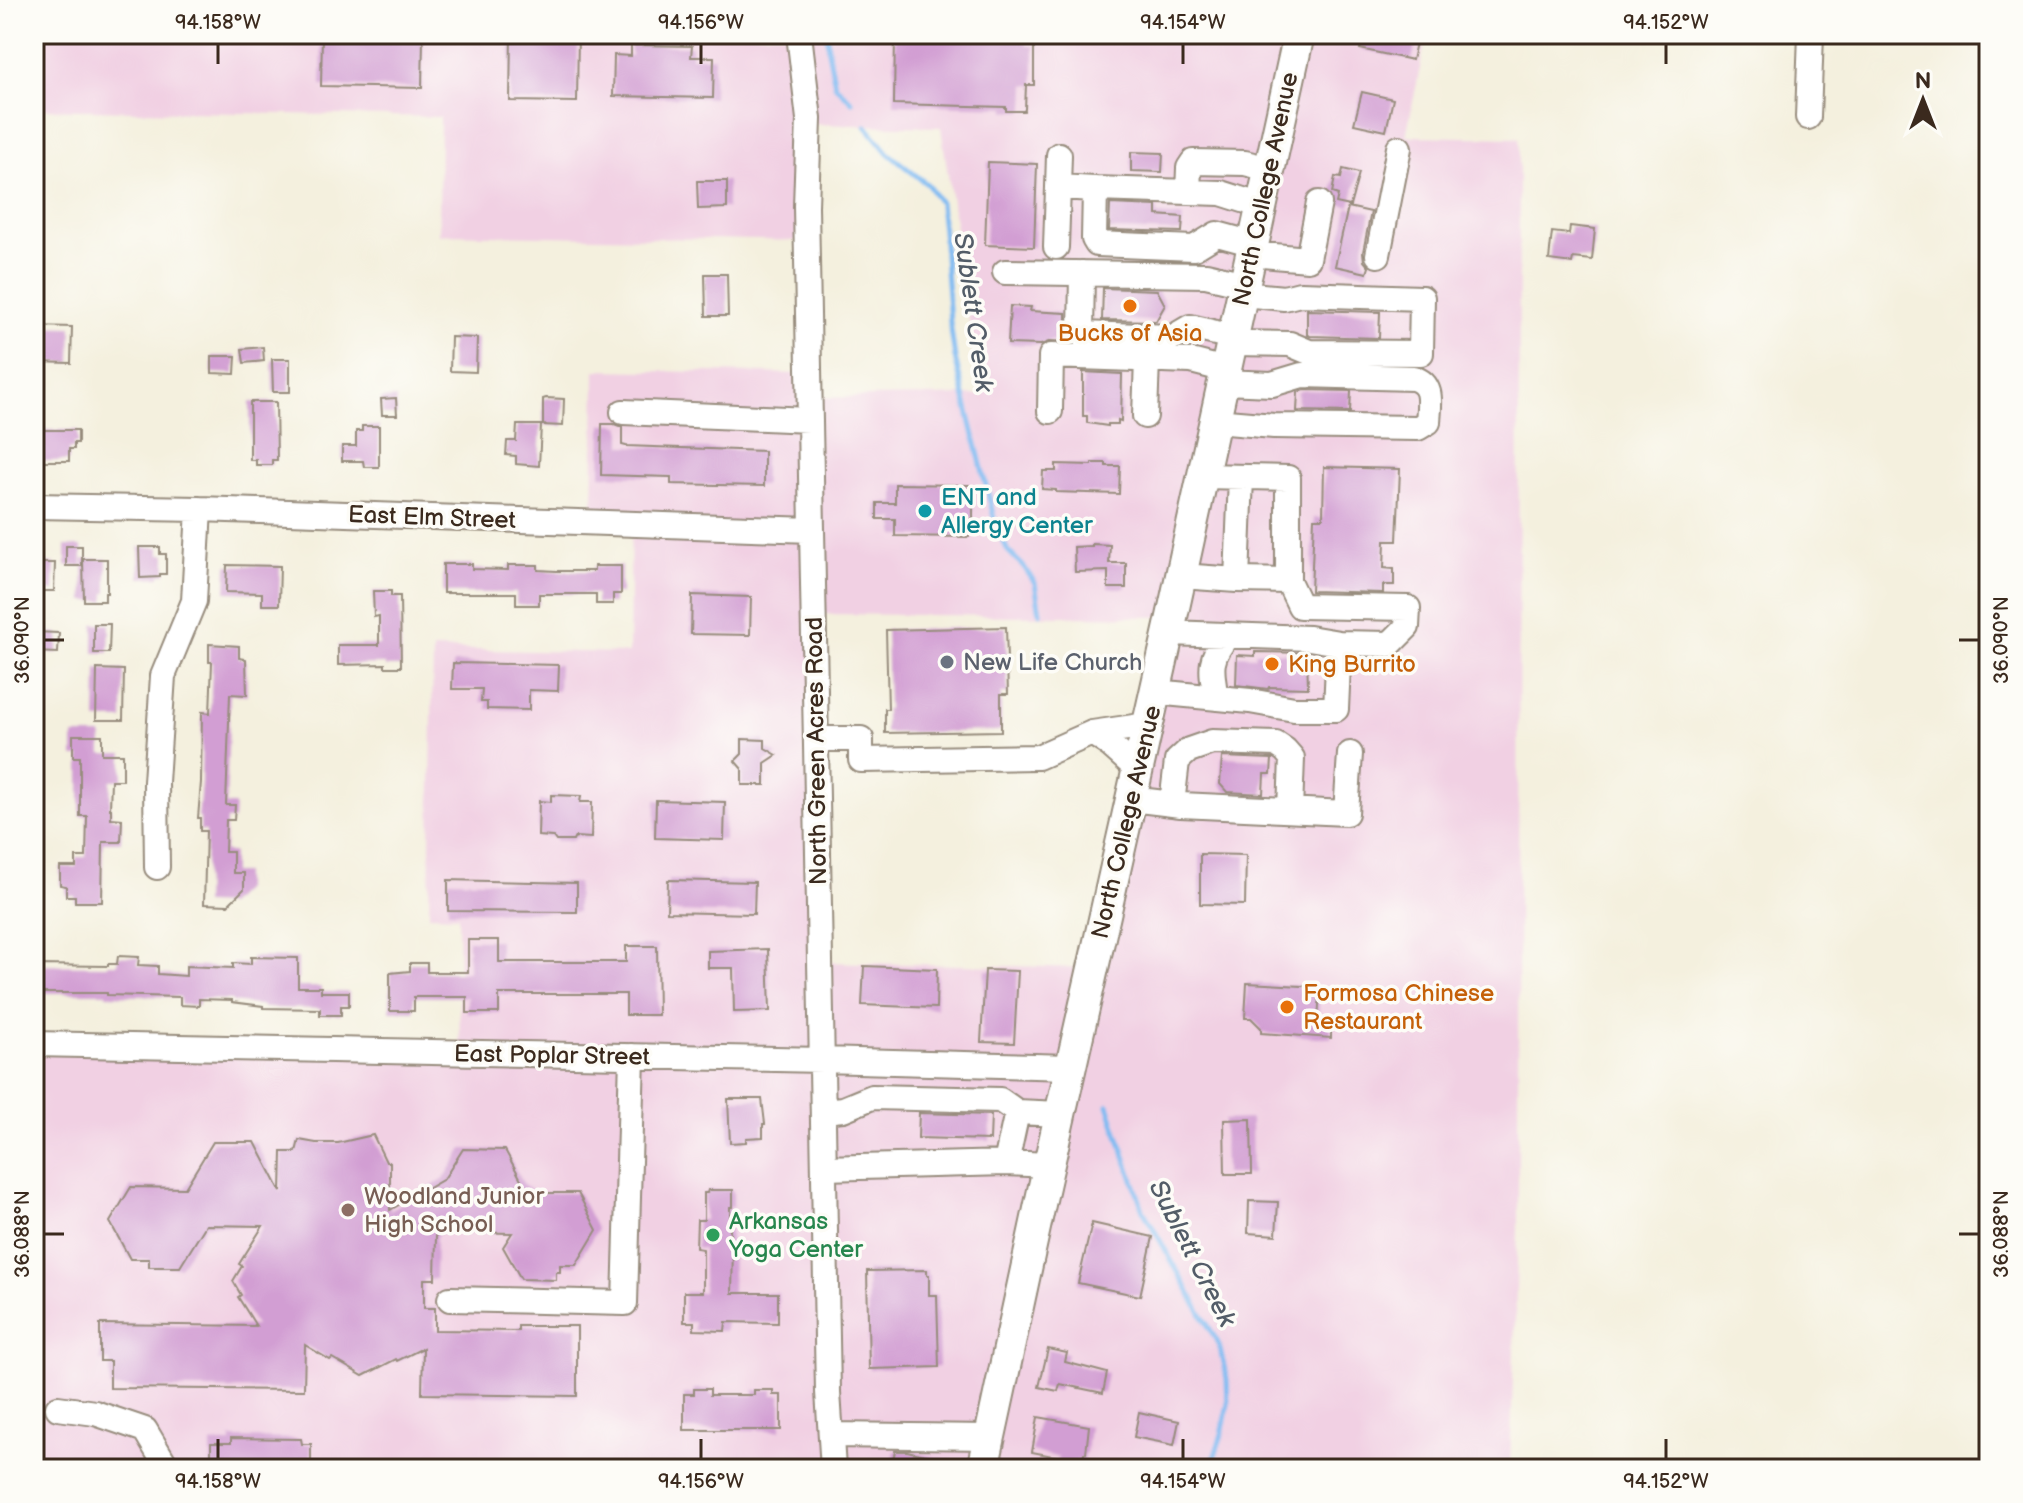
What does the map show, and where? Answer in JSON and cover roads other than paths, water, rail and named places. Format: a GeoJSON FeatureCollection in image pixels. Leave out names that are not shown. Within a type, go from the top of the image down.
{"type":"FeatureCollection","features":[{"type":"Feature","properties":{"kind":"main road","name":"North College Avenue"},"geometry":{"type":"LineString","coordinates":[[983,1469],[1299,34]]}},
{"type":"Feature","properties":{"kind":"street","name":"North Green Acres Road"},"geometry":{"type":"LineString","coordinates":[[799,34],[809,119],[806,206],[809,420],[833,1469]]}},
{"type":"Feature","properties":{"kind":"street"},"geometry":{"type":"LineString","coordinates":[[1808,117],[1811,34]]}},
{"type":"Feature","properties":{"kind":"street"},"geometry":{"type":"LineString","coordinates":[[1378,255],[1399,148]]}},
{"type":"Feature","properties":{"kind":"street"},"geometry":{"type":"LineString","coordinates":[[1056,247],[1059,155]]}},
{"type":"Feature","properties":{"kind":"street"},"geometry":{"type":"LineString","coordinates":[[1151,246],[1144,242],[1104,240],[1101,236],[1103,199],[1108,196],[1159,198],[1179,191],[1193,162],[1245,163],[1270,169]]}},
{"type":"Feature","properties":{"kind":"street"},"geometry":{"type":"LineString","coordinates":[[1058,187],[1221,193],[1262,206]]}},
{"type":"Feature","properties":{"kind":"street"},"geometry":{"type":"LineString","coordinates":[[1095,189],[1094,239],[1097,244],[1194,248],[1217,234],[1252,249],[1308,259],[1319,203]]}},
{"type":"Feature","properties":{"kind":"street"},"geometry":{"type":"LineString","coordinates":[[1005,272],[1082,273],[1158,274],[1206,275],[1244,289],[1284,298],[1300,294],[1422,298],[1421,353],[1309,352],[1290,344],[1229,358],[1191,361],[1151,348],[1081,334],[1082,273]]}},
{"type":"Feature","properties":{"kind":"street"},"geometry":{"type":"LineString","coordinates":[[1145,416],[1151,348],[1148,329],[1097,327],[1089,318],[1090,283],[1146,282],[1158,274]]}},
{"type":"Feature","properties":{"kind":"street"},"geometry":{"type":"LineString","coordinates":[[1050,411],[1051,356],[1151,348],[1190,327],[1229,358],[1272,384],[1302,375],[1413,378],[1421,380],[1428,388],[1430,400],[1423,425],[1274,426],[1215,421]]}},
{"type":"Feature","properties":{"kind":"street"},"geometry":{"type":"LineString","coordinates":[[623,412],[809,420]]}},
{"type":"Feature","properties":{"kind":"street"},"geometry":{"type":"LineString","coordinates":[[1169,633],[1390,644],[1407,627],[1408,608],[1300,606],[1288,581],[1288,478],[1203,476]]}},
{"type":"Feature","properties":{"kind":"street"},"geometry":{"type":"LineString","coordinates":[[1237,580],[1241,477]]}},
{"type":"Feature","properties":{"kind":"street","name":"East Elm Street"},"geometry":{"type":"LineString","coordinates":[[43,506],[812,530]]}},
{"type":"Feature","properties":{"kind":"street"},"geometry":{"type":"LineString","coordinates":[[157,867],[156,782],[163,676],[194,601],[199,509]]}},
{"type":"Feature","properties":{"kind":"street"},"geometry":{"type":"LineString","coordinates":[[1181,576],[1288,581]]}},
{"type":"Feature","properties":{"kind":"street"},"geometry":{"type":"LineString","coordinates":[[1216,698],[1213,659],[1216,650],[1231,635]]}},
{"type":"Feature","properties":{"kind":"street"},"geometry":{"type":"LineString","coordinates":[[1231,635],[1253,647],[1307,649],[1315,652],[1327,665],[1328,679],[1318,695],[1250,701]]}},
{"type":"Feature","properties":{"kind":"street"},"geometry":{"type":"LineString","coordinates":[[1155,692],[1250,701],[1294,709],[1336,709],[1339,643]]}},
{"type":"Feature","properties":{"kind":"street"},"geometry":{"type":"LineString","coordinates":[[816,739],[861,739],[861,760],[1038,757],[1092,733],[1148,725]]}},
{"type":"Feature","properties":{"kind":"street"},"geometry":{"type":"LineString","coordinates":[[1092,733],[1139,764],[1187,754],[1264,750],[1274,754],[1279,763],[1282,810]]}},
{"type":"Feature","properties":{"kind":"street"},"geometry":{"type":"LineString","coordinates":[[1172,804],[1187,754]]}},
{"type":"Feature","properties":{"kind":"street"},"geometry":{"type":"LineString","coordinates":[[1131,799],[1346,813],[1350,754]]}},
{"type":"Feature","properties":{"kind":"street","name":"East Poplar Street"},"geometry":{"type":"LineString","coordinates":[[34,1044],[1070,1067]]}},
{"type":"Feature","properties":{"kind":"street"},"geometry":{"type":"LineString","coordinates":[[450,1299],[625,1303],[632,1056]]}},
{"type":"Feature","properties":{"kind":"street"},"geometry":{"type":"LineString","coordinates":[[823,1111],[843,1109],[872,1097],[1000,1100],[1017,1112],[1060,1114]]}},
{"type":"Feature","properties":{"kind":"street"},"geometry":{"type":"LineString","coordinates":[[1006,1163],[1017,1112]]}},
{"type":"Feature","properties":{"kind":"street"},"geometry":{"type":"LineString","coordinates":[[824,1168],[1006,1163],[1048,1165]]}},
{"type":"Feature","properties":{"kind":"street"},"geometry":{"type":"LineString","coordinates":[[58,1408],[95,1413],[145,1430],[168,1469]]}},
{"type":"Feature","properties":{"kind":"street"},"geometry":{"type":"LineString","coordinates":[[831,1435],[990,1437]]}},
{"type":"Feature","properties":{"kind":"waterway","name":"Sublett Creek"},"geometry":{"type":"LineString","coordinates":[[827,34],[835,85],[852,102]]}},
{"type":"Feature","properties":{"kind":"waterway","name":"Sublett Creek"},"geometry":{"type":"LineString","coordinates":[[866,126],[888,153],[928,185],[940,203],[955,358],[996,526],[1008,551],[1035,583],[1040,613]]}},
{"type":"Feature","properties":{"kind":"waterway","name":"Sublett Creek"},"geometry":{"type":"LineString","coordinates":[[1108,1105],[1143,1210],[1219,1345],[1227,1379],[1228,1404],[1212,1469]]}},
{"type":"Feature","properties":{"kind":"place","name":"Bucks of Asia"},"geometry":{"type":"Point","coordinates":[1130,306]}},
{"type":"Feature","properties":{"kind":"place","name":"ENT and Allergy Center"},"geometry":{"type":"Point","coordinates":[925,511]}},
{"type":"Feature","properties":{"kind":"place","name":"New Life Church"},"geometry":{"type":"Point","coordinates":[947,662]}},
{"type":"Feature","properties":{"kind":"place","name":"King Burrito"},"geometry":{"type":"Point","coordinates":[1272,664]}},
{"type":"Feature","properties":{"kind":"place","name":"Formosa Chinese Restaurant"},"geometry":{"type":"Point","coordinates":[1287,1007]}},
{"type":"Feature","properties":{"kind":"place","name":"Woodland Junior High School"},"geometry":{"type":"Point","coordinates":[348,1210]}},
{"type":"Feature","properties":{"kind":"place","name":"Arkansas Yoga Center"},"geometry":{"type":"Point","coordinates":[713,1235]}}]}
